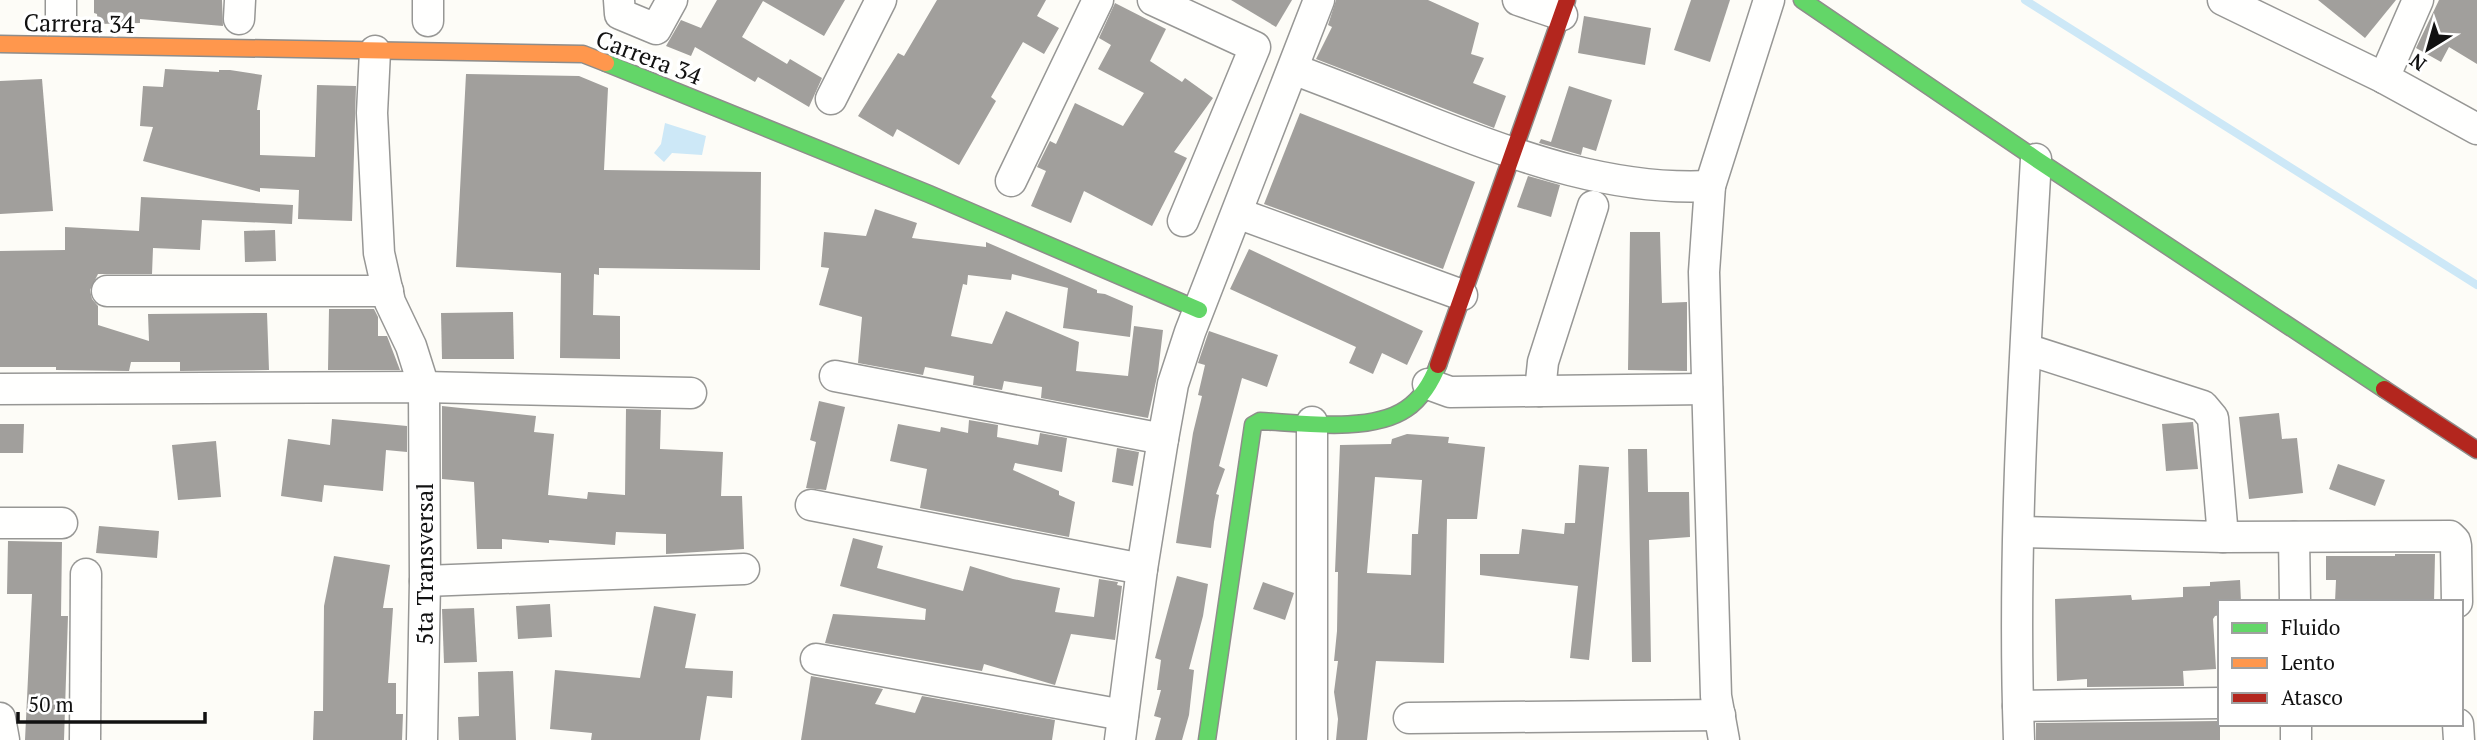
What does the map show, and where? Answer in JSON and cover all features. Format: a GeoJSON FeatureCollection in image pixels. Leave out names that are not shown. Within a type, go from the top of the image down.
{"type":"FeatureCollection","features":[{"type":"Feature","properties":{"kind":"street"},"geometry":{"type":"LineString","coordinates":[[620,0],[620,14],[656,29],[672,0]]}},
{"type":"Feature","properties":{"kind":"street"},"geometry":{"type":"LineString","coordinates":[[831,99],[881,0]]}},
{"type":"Feature","properties":{"kind":"street"},"geometry":{"type":"LineString","coordinates":[[1011,181],[1098,0]]}},
{"type":"Feature","properties":{"kind":"street"},"geometry":{"type":"LineString","coordinates":[[1153,0],[1255,47],[1183,221]]}},
{"type":"Feature","properties":{"kind":"street"},"geometry":{"type":"LineString","coordinates":[[816,659],[1122,728],[1142,569],[1173,384],[1199,310],[1320,0]]}},
{"type":"Feature","properties":{"kind":"street"},"geometry":{"type":"LineString","coordinates":[[1208,740],[1253,425],[1259,421],[1368,422],[1402,412],[1422,395],[1435,372],[1564,8],[1518,0]]}},
{"type":"Feature","properties":{"kind":"street"},"geometry":{"type":"LineString","coordinates":[[1409,718],[1722,728],[1716,696],[1704,272],[1710,186],[1769,0]]}},
{"type":"Feature","properties":{"kind":"street"},"geometry":{"type":"LineString","coordinates":[[1802,0],[2036,159],[2477,450]]}},
{"type":"Feature","properties":{"kind":"street"},"geometry":{"type":"LineString","coordinates":[[2223,0],[2384,78],[2477,129]]}},
{"type":"Feature","properties":{"kind":"street"},"geometry":{"type":"LineString","coordinates":[[2384,78],[2418,0]]}},
{"type":"Feature","properties":{"kind":"street","name":"Carrera 34"},"geometry":{"type":"LineString","coordinates":[[0,44],[583,54],[929,194],[1199,310]]}},
{"type":"Feature","properties":{"kind":"street","name":"5ta Transversal"},"geometry":{"type":"LineString","coordinates":[[375,51],[372,113],[379,253],[390,302],[411,346],[424,387],[422,740]]}},
{"type":"Feature","properties":{"kind":"street"},"geometry":{"type":"LineString","coordinates":[[1293,69],[1512,154],[1584,175],[1681,187],[1710,186]]}},
{"type":"Feature","properties":{"kind":"street"},"geometry":{"type":"LineString","coordinates":[[2019,740],[2020,532],[2025,349],[2036,159]]}},
{"type":"Feature","properties":{"kind":"street"},"geometry":{"type":"LineString","coordinates":[[1540,391],[1543,362],[1593,206]]}},
{"type":"Feature","properties":{"kind":"street"},"geometry":{"type":"LineString","coordinates":[[1237,213],[1462,295]]}},
{"type":"Feature","properties":{"kind":"street"},"geometry":{"type":"LineString","coordinates":[[107,291],[388,291]]}},
{"type":"Feature","properties":{"kind":"street"},"geometry":{"type":"LineString","coordinates":[[2025,349],[2203,406],[2210,412],[2213,418],[2223,537]]}},
{"type":"Feature","properties":{"kind":"street"},"geometry":{"type":"LineString","coordinates":[[835,376],[1163,439]]}},
{"type":"Feature","properties":{"kind":"street"},"geometry":{"type":"LineString","coordinates":[[1428,384],[1450,393],[1707,388]]}},
{"type":"Feature","properties":{"kind":"street"},"geometry":{"type":"LineString","coordinates":[[0,389],[424,387],[691,393]]}},
{"type":"Feature","properties":{"kind":"street"},"geometry":{"type":"LineString","coordinates":[[1312,422],[1312,740]]}},
{"type":"Feature","properties":{"kind":"street"},"geometry":{"type":"LineString","coordinates":[[811,505],[1142,569]]}},
{"type":"Feature","properties":{"kind":"street"},"geometry":{"type":"LineString","coordinates":[[0,523],[62,523]]}},
{"type":"Feature","properties":{"kind":"street"},"geometry":{"type":"LineString","coordinates":[[2020,532],[2223,537],[2450,536],[2456,546],[2457,600]]}},
{"type":"Feature","properties":{"kind":"street"},"geometry":{"type":"LineString","coordinates":[[2294,537],[2295,600]]}},
{"type":"Feature","properties":{"kind":"street"},"geometry":{"type":"LineString","coordinates":[[425,581],[744,569]]}},
{"type":"Feature","properties":{"kind":"street"},"geometry":{"type":"LineString","coordinates":[[85,740],[86,574]]}},
{"type":"Feature","properties":{"kind":"street"},"geometry":{"type":"LineString","coordinates":[[2018,706],[2218,703]]}},
{"type":"Feature","properties":{"kind":"street"},"geometry":{"type":"LineString","coordinates":[[0,718],[4,740]]}},
{"type":"Feature","properties":{"kind":"water"},"geometry":{"type":"Polygon","coordinates":[[[665,123],[706,136],[702,155],[672,153],[664,162],[654,153],[661,144],[665,123]]]}},
{"type":"Feature","properties":{"kind":"building"},"geometry":{"type":"Polygon","coordinates":[[[94,0],[222,0],[223,26],[140,19],[140,23],[98,24],[97,14],[94,13],[94,0]]]}},
{"type":"Feature","properties":{"kind":"building"},"geometry":{"type":"Polygon","coordinates":[[[717,0],[845,0],[824,36],[763,1],[742,37],[787,64],[790,59],[822,78],[809,107],[758,77],[755,82],[695,47],[691,56],[666,46],[681,20],[701,28],[717,0]]]}},
{"type":"Feature","properties":{"kind":"building"},"geometry":{"type":"Polygon","coordinates":[[[937,0],[1046,0],[1037,16],[1059,28],[1044,54],[1023,42],[991,97],[996,101],[959,165],[897,129],[893,137],[858,116],[898,53],[904,56],[937,0]]]}},
{"type":"Feature","properties":{"kind":"building"},"geometry":{"type":"Polygon","coordinates":[[[1231,0],[1292,0],[1276,27],[1231,0]]]}},
{"type":"Feature","properties":{"kind":"building"},"geometry":{"type":"Polygon","coordinates":[[[1336,0],[1428,0],[1479,23],[1471,54],[1484,58],[1473,83],[1506,96],[1494,128],[1316,59],[1332,27],[1328,25],[1336,0]]]}},
{"type":"Feature","properties":{"kind":"building"},"geometry":{"type":"Polygon","coordinates":[[[1691,0],[1730,0],[1710,62],[1674,50],[1691,0]]]}},
{"type":"Feature","properties":{"kind":"building"},"geometry":{"type":"Polygon","coordinates":[[[2318,0],[2396,0],[2365,38],[2318,0]]]}},
{"type":"Feature","properties":{"kind":"building"},"geometry":{"type":"Polygon","coordinates":[[[2439,0],[2477,0],[2477,64],[2449,47],[2441,62],[2416,48],[2439,0]]]}},
{"type":"Feature","properties":{"kind":"building"},"geometry":{"type":"Polygon","coordinates":[[[1115,3],[1166,29],[1150,61],[1182,82],[1185,78],[1213,98],[1174,152],[1187,158],[1152,226],[1084,191],[1071,223],[1031,206],[1046,171],[1037,167],[1050,141],[1056,144],[1075,103],[1123,126],[1144,93],[1098,69],[1111,45],[1099,38],[1115,3]]]}},
{"type":"Feature","properties":{"kind":"building"},"geometry":{"type":"Polygon","coordinates":[[[1584,16],[1651,28],[1645,65],[1578,53],[1584,16]]]}},
{"type":"Feature","properties":{"kind":"building"},"geometry":{"type":"Polygon","coordinates":[[[165,69],[219,72],[230,70],[262,75],[257,110],[260,110],[260,155],[315,157],[317,85],[356,86],[352,221],[298,219],[299,190],[260,188],[260,192],[143,161],[153,127],[140,126],[143,86],[163,87],[165,69]]]}},
{"type":"Feature","properties":{"kind":"building"},"geometry":{"type":"Polygon","coordinates":[[[466,74],[579,76],[608,88],[604,170],[761,172],[760,270],[599,268],[599,275],[594,274],[593,315],[620,316],[620,359],[560,358],[561,273],[456,267],[466,74]]]}},
{"type":"Feature","properties":{"kind":"building"},"geometry":{"type":"Polygon","coordinates":[[[42,79],[53,211],[0,214],[0,81],[42,79]]]}},
{"type":"Feature","properties":{"kind":"building"},"geometry":{"type":"Polygon","coordinates":[[[1569,86],[1612,100],[1596,151],[1583,147],[1581,155],[1539,143],[1541,139],[1551,142],[1569,86]]]}},
{"type":"Feature","properties":{"kind":"building"},"geometry":{"type":"Polygon","coordinates":[[[1300,113],[1475,182],[1443,269],[1264,204],[1300,113]]]}},
{"type":"Feature","properties":{"kind":"building"},"geometry":{"type":"Polygon","coordinates":[[[1528,176],[1560,185],[1551,217],[1517,207],[1528,176]]]}},
{"type":"Feature","properties":{"kind":"building"},"geometry":{"type":"Polygon","coordinates":[[[141,197],[293,205],[292,224],[202,220],[200,250],[153,248],[152,274],[98,274],[90,290],[92,299],[98,306],[98,325],[149,341],[148,314],[267,313],[269,370],[180,371],[180,362],[131,362],[129,371],[0,367],[0,251],[65,250],[65,227],[139,231],[141,197]]]}},
{"type":"Feature","properties":{"kind":"building"},"geometry":{"type":"Polygon","coordinates":[[[875,209],[917,223],[912,238],[986,247],[986,242],[1097,290],[1097,293],[1133,306],[1130,337],[1063,328],[1068,288],[1012,274],[1011,280],[968,275],[967,285],[963,284],[951,336],[992,344],[1006,311],[1079,342],[1076,371],[1128,376],[1134,326],[1163,330],[1158,372],[1148,418],[1041,398],[1042,387],[1004,381],[1002,390],[973,385],[974,376],[925,367],[923,375],[858,363],[862,317],[819,305],[829,268],[821,267],[824,232],[866,236],[875,209]]]}},
{"type":"Feature","properties":{"kind":"building"},"geometry":{"type":"Polygon","coordinates":[[[275,230],[276,261],[245,262],[244,231],[275,230]]]}},
{"type":"Feature","properties":{"kind":"building"},"geometry":{"type":"Polygon","coordinates":[[[1630,232],[1660,232],[1662,303],[1687,302],[1687,371],[1628,370],[1630,232]]]}},
{"type":"Feature","properties":{"kind":"building"},"geometry":{"type":"Polygon","coordinates":[[[1249,249],[1423,331],[1407,365],[1382,353],[1373,374],[1349,363],[1356,347],[1230,289],[1249,249]]]}},
{"type":"Feature","properties":{"kind":"building"},"geometry":{"type":"Polygon","coordinates":[[[329,309],[374,309],[378,317],[378,336],[387,336],[400,370],[328,370],[329,309]]]}},
{"type":"Feature","properties":{"kind":"building"},"geometry":{"type":"Polygon","coordinates":[[[513,312],[514,359],[442,359],[441,313],[513,312]]]}},
{"type":"Feature","properties":{"kind":"building"},"geometry":{"type":"Polygon","coordinates":[[[1209,331],[1278,355],[1267,387],[1242,378],[1219,466],[1225,469],[1216,494],[1219,495],[1211,548],[1176,543],[1193,433],[1202,396],[1198,395],[1205,365],[1198,363],[1209,331]]]}},
{"type":"Feature","properties":{"kind":"building"},"geometry":{"type":"Polygon","coordinates":[[[819,401],[845,407],[826,490],[806,488],[816,442],[810,440],[819,401]]]}},
{"type":"Feature","properties":{"kind":"building"},"geometry":{"type":"Polygon","coordinates":[[[442,406],[536,416],[534,432],[554,434],[548,495],[587,499],[588,492],[625,495],[626,409],[661,410],[660,449],[723,452],[721,496],[742,496],[744,549],[666,554],[666,534],[616,532],[615,545],[502,539],[502,549],[477,549],[474,482],[442,479],[442,406]]]}},
{"type":"Feature","properties":{"kind":"building"},"geometry":{"type":"Polygon","coordinates":[[[2279,413],[2282,439],[2297,438],[2303,493],[2249,499],[2239,417],[2279,413]]]}},
{"type":"Feature","properties":{"kind":"building"},"geometry":{"type":"Polygon","coordinates":[[[332,419],[407,426],[407,452],[386,450],[383,491],[324,485],[322,502],[281,496],[288,439],[330,445],[332,419]]]}},
{"type":"Feature","properties":{"kind":"building"},"geometry":{"type":"Polygon","coordinates":[[[969,420],[998,425],[997,437],[1038,445],[1040,433],[1067,438],[1062,472],[1015,463],[1013,470],[1059,491],[1059,495],[1075,502],[1069,537],[920,508],[927,469],[890,461],[898,424],[940,432],[941,427],[968,433],[969,420]]]}},
{"type":"Feature","properties":{"kind":"building"},"geometry":{"type":"Polygon","coordinates":[[[2193,422],[2198,469],[2166,471],[2162,424],[2193,422]]]}},
{"type":"Feature","properties":{"kind":"building"},"geometry":{"type":"Polygon","coordinates":[[[0,424],[24,424],[23,453],[0,453],[0,424]]]}},
{"type":"Feature","properties":{"kind":"building"},"geometry":{"type":"Polygon","coordinates":[[[1407,434],[1449,437],[1448,443],[1485,447],[1477,519],[1447,519],[1444,663],[1376,661],[1367,740],[1336,740],[1338,719],[1334,692],[1338,661],[1334,661],[1338,572],[1335,572],[1340,445],[1391,444],[1392,439],[1407,434]],[[1375,477],[1367,573],[1411,575],[1412,534],[1418,534],[1422,480],[1375,477]]]}},
{"type":"Feature","properties":{"kind":"building"},"geometry":{"type":"Polygon","coordinates":[[[216,441],[221,497],[178,500],[172,445],[216,441]]]}},
{"type":"Feature","properties":{"kind":"building"},"geometry":{"type":"Polygon","coordinates":[[[1117,448],[1139,452],[1133,486],[1112,482],[1117,448]]]}},
{"type":"Feature","properties":{"kind":"building"},"geometry":{"type":"Polygon","coordinates":[[[1628,449],[1647,449],[1648,492],[1689,492],[1690,537],[1649,540],[1651,662],[1632,662],[1628,449]]]}},
{"type":"Feature","properties":{"kind":"building"},"geometry":{"type":"Polygon","coordinates":[[[2338,464],[2385,480],[2375,506],[2329,489],[2338,464]]]}},
{"type":"Feature","properties":{"kind":"building"},"geometry":{"type":"Polygon","coordinates":[[[1579,465],[1609,467],[1589,660],[1570,658],[1578,586],[1480,575],[1480,554],[1519,554],[1522,529],[1564,534],[1565,523],[1575,523],[1579,465]]]}},
{"type":"Feature","properties":{"kind":"building"},"geometry":{"type":"Polygon","coordinates":[[[99,526],[159,531],[157,558],[96,553],[99,526]]]}},
{"type":"Feature","properties":{"kind":"building"},"geometry":{"type":"Polygon","coordinates":[[[853,538],[883,546],[877,568],[963,591],[970,566],[1013,579],[1060,588],[1055,612],[1094,617],[1099,579],[1118,582],[1117,585],[1122,586],[1115,640],[1071,634],[1055,685],[984,664],[982,671],[825,643],[833,614],[925,620],[926,609],[840,586],[853,538]]]}},
{"type":"Feature","properties":{"kind":"building"},"geometry":{"type":"Polygon","coordinates":[[[8,541],[62,542],[61,616],[68,616],[64,740],[25,740],[32,594],[7,594],[8,541]]]}},
{"type":"Feature","properties":{"kind":"building"},"geometry":{"type":"Polygon","coordinates":[[[2435,554],[2434,600],[2335,600],[2336,580],[2326,580],[2326,556],[2435,554]]]}},
{"type":"Feature","properties":{"kind":"building"},"geometry":{"type":"Polygon","coordinates":[[[334,556],[390,565],[383,608],[393,608],[388,683],[396,683],[396,714],[403,714],[402,740],[313,740],[314,711],[323,711],[324,606],[334,556]]]}},
{"type":"Feature","properties":{"kind":"building"},"geometry":{"type":"Polygon","coordinates":[[[1177,576],[1208,584],[1203,616],[1189,669],[1194,670],[1189,715],[1182,740],[1155,740],[1161,718],[1154,716],[1161,690],[1157,690],[1161,660],[1155,658],[1177,576]]]}},
{"type":"Feature","properties":{"kind":"building"},"geometry":{"type":"Polygon","coordinates":[[[2240,580],[2241,600],[2218,600],[2218,615],[2213,619],[2216,669],[2183,671],[2184,686],[2087,687],[2087,679],[2057,681],[2055,599],[2131,595],[2132,600],[2183,597],[2183,587],[2210,586],[2210,582],[2240,580]]]}},
{"type":"Feature","properties":{"kind":"building"},"geometry":{"type":"Polygon","coordinates":[[[1263,582],[1294,593],[1285,620],[1253,609],[1263,582]]]}},
{"type":"Feature","properties":{"kind":"building"},"geometry":{"type":"Polygon","coordinates":[[[550,604],[552,637],[518,639],[516,606],[550,604]]]}},
{"type":"Feature","properties":{"kind":"building"},"geometry":{"type":"Polygon","coordinates":[[[654,606],[696,614],[685,668],[733,671],[732,698],[707,696],[700,740],[591,740],[592,733],[550,729],[555,670],[640,678],[654,606]]]}},
{"type":"Feature","properties":{"kind":"building"},"geometry":{"type":"Polygon","coordinates":[[[474,608],[477,662],[444,663],[442,609],[474,608]]]}},
{"type":"Feature","properties":{"kind":"building"},"geometry":{"type":"Polygon","coordinates":[[[513,671],[516,740],[459,740],[458,717],[479,716],[478,672],[513,671]]]}},
{"type":"Feature","properties":{"kind":"building"},"geometry":{"type":"Polygon","coordinates":[[[811,676],[883,689],[875,704],[915,713],[922,696],[1055,720],[1052,740],[801,740],[811,676]]]}},
{"type":"Feature","properties":{"kind":"building"},"geometry":{"type":"Polygon","coordinates":[[[2218,721],[2220,740],[2036,740],[2036,723],[2218,721]]]}},
{"type":"Feature","properties":{"kind":"waterway"},"geometry":{"type":"LineString","coordinates":[[2025,0],[2477,285]]}},
{"type":"Feature","properties":{"kind":"traffic: fast"},"geometry":{"type":"LineString","coordinates":[[1802,0],[2036,159],[2384,389]]}},
{"type":"Feature","properties":{"kind":"traffic: fast"},"geometry":{"type":"LineString","coordinates":[[606,63],[929,194],[1199,310]]}},
{"type":"Feature","properties":{"kind":"traffic: fast"},"geometry":{"type":"LineString","coordinates":[[1207,740],[1253,425],[1260,421],[1355,424],[1391,416],[1406,409],[1421,395],[1438,365]]}},
{"type":"Feature","properties":{"kind":"traffic: slow"},"geometry":{"type":"LineString","coordinates":[[0,44],[583,54],[606,63]]}},
{"type":"Feature","properties":{"kind":"traffic: jam"},"geometry":{"type":"LineString","coordinates":[[1438,365],[1567,0]]}},
{"type":"Feature","properties":{"kind":"traffic: jam"},"geometry":{"type":"LineString","coordinates":[[2384,389],[2477,450]]}}]}
